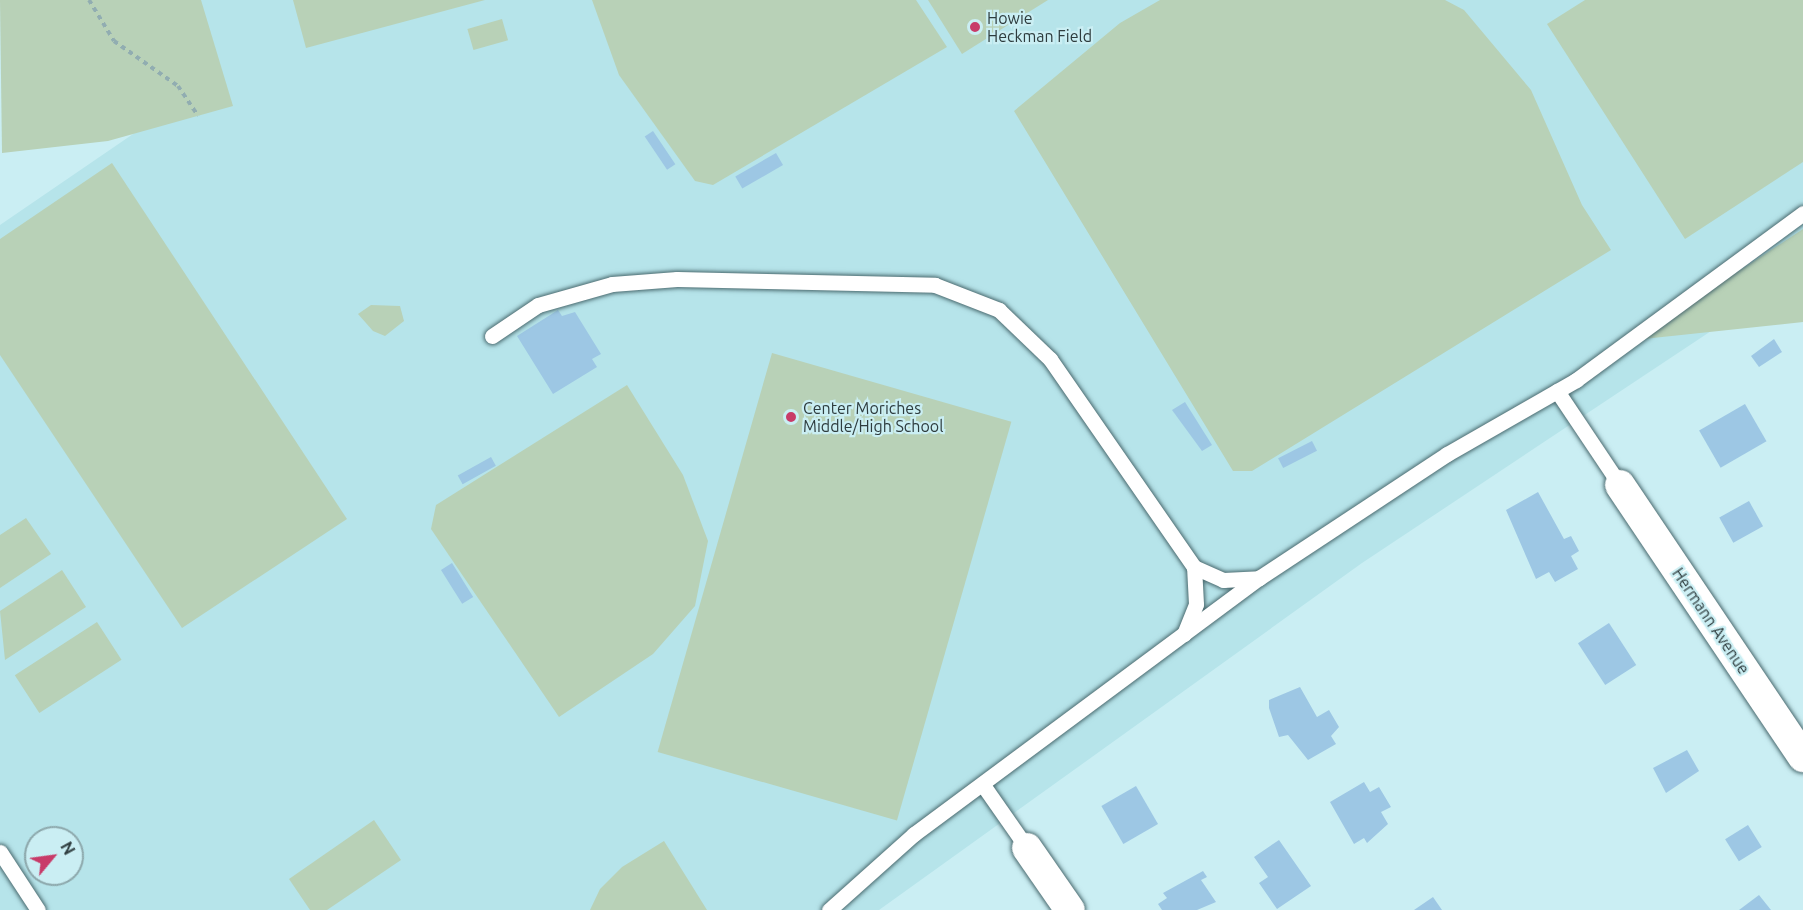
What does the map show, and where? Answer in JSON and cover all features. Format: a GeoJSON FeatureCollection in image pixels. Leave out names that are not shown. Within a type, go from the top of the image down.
{"type":"FeatureCollection","features":[{"type":"Feature","properties":{"kind":"street","name":"Hermann Avenue"},"geometry":{"type":"LineString","coordinates":[[1620,485],[1802,751]]}},
{"type":"Feature","properties":{"kind":"street"},"geometry":{"type":"LineString","coordinates":[[1027,848],[1070,910]]}},
{"type":"Feature","properties":{"kind":"lane"},"geometry":{"type":"LineString","coordinates":[[829,910],[914,834],[1259,578],[1447,454],[1557,391],[1803,213]]}},
{"type":"Feature","properties":{"kind":"lane"},"geometry":{"type":"LineString","coordinates":[[492,336],[538,306],[612,284],[677,279],[935,285],[999,310],[1050,359],[1194,567],[1196,603],[1184,634]]}},
{"type":"Feature","properties":{"kind":"lane"},"geometry":{"type":"LineString","coordinates":[[1557,391],[1620,485]]}},
{"type":"Feature","properties":{"kind":"lane"},"geometry":{"type":"LineString","coordinates":[[1194,567],[1223,579],[1259,578]]}},
{"type":"Feature","properties":{"kind":"lane"},"geometry":{"type":"LineString","coordinates":[[983,785],[1027,848]]}},
{"type":"Feature","properties":{"kind":"lane"},"geometry":{"type":"LineString","coordinates":[[0,852],[38,910]]}},
{"type":"Feature","properties":{"kind":"path"},"geometry":{"type":"LineString","coordinates":[[89,0],[114,41],[178,86],[198,116]]}},
{"type":"Feature","properties":{"kind":"shaded area","name":"Center Moriches Middle/High School"},"geometry":{"type":"Polygon","coordinates":[[[159,0],[1803,0],[1803,270],[1362,563],[879,910],[0,910],[0,225],[193,93],[159,0]]]}},
{"type":"Feature","properties":{"kind":"green space"},"geometry":{"type":"Polygon","coordinates":[[[0,0],[201,0],[233,106],[108,141],[2,153],[0,0]]]}},
{"type":"Feature","properties":{"kind":"green space"},"geometry":{"type":"Polygon","coordinates":[[[293,0],[485,0],[306,48],[293,0]]]}},
{"type":"Feature","properties":{"kind":"green space"},"geometry":{"type":"Polygon","coordinates":[[[592,0],[916,0],[947,47],[713,185],[695,181],[619,75],[592,0]]]}},
{"type":"Feature","properties":{"kind":"green space","name":"Howie Heckman Field"},"geometry":{"type":"Polygon","coordinates":[[[928,0],[1048,0],[962,54],[928,0]]]}},
{"type":"Feature","properties":{"kind":"green space"},"geometry":{"type":"Polygon","coordinates":[[[1160,0],[1445,0],[1464,10],[1531,90],[1582,205],[1611,250],[1252,471],[1233,471],[1014,111],[1120,23],[1160,0]]]}},
{"type":"Feature","properties":{"kind":"green space"},"geometry":{"type":"Polygon","coordinates":[[[1585,0],[1803,0],[1803,162],[1685,239],[1547,24],[1585,0]]]}},
{"type":"Feature","properties":{"kind":"green space"},"geometry":{"type":"Polygon","coordinates":[[[502,19],[508,40],[473,50],[467,29],[502,19]]]}},
{"type":"Feature","properties":{"kind":"green space"},"geometry":{"type":"Polygon","coordinates":[[[112,163],[347,519],[182,628],[0,355],[0,239],[112,163]]]}},
{"type":"Feature","properties":{"kind":"green space"},"geometry":{"type":"Polygon","coordinates":[[[1803,229],[1803,322],[1634,340],[1803,229]]]}},
{"type":"Feature","properties":{"kind":"green space"},"geometry":{"type":"Polygon","coordinates":[[[371,305],[400,306],[404,321],[385,336],[373,331],[358,314],[371,305]]]}},
{"type":"Feature","properties":{"kind":"green space"},"geometry":{"type":"Polygon","coordinates":[[[772,353],[1011,422],[897,821],[658,752],[772,353]]]}},
{"type":"Feature","properties":{"kind":"green space"},"geometry":{"type":"Polygon","coordinates":[[[627,385],[683,475],[708,541],[695,606],[653,654],[559,717],[431,529],[436,505],[627,385]]]}},
{"type":"Feature","properties":{"kind":"green space"},"geometry":{"type":"Polygon","coordinates":[[[26,518],[51,554],[0,588],[0,535],[26,518]]]}},
{"type":"Feature","properties":{"kind":"green space"},"geometry":{"type":"Polygon","coordinates":[[[62,570],[86,607],[5,660],[0,611],[62,570]]]}},
{"type":"Feature","properties":{"kind":"green space"},"geometry":{"type":"Polygon","coordinates":[[[97,622],[122,660],[39,713],[15,675],[97,622]]]}},
{"type":"Feature","properties":{"kind":"green space"},"geometry":{"type":"Polygon","coordinates":[[[374,820],[401,860],[327,910],[310,910],[289,879],[374,820]]]}},
{"type":"Feature","properties":{"kind":"green space"},"geometry":{"type":"Polygon","coordinates":[[[664,841],[707,910],[590,910],[600,889],[622,867],[664,841]]]}},
{"type":"Feature","properties":{"kind":"building"},"geometry":{"type":"Polygon","coordinates":[[[653,131],[675,164],[667,170],[645,137],[653,131]]]}},
{"type":"Feature","properties":{"kind":"building"},"geometry":{"type":"Polygon","coordinates":[[[776,153],[783,165],[742,189],[735,176],[776,153]]]}},
{"type":"Feature","properties":{"kind":"building"},"geometry":{"type":"Polygon","coordinates":[[[558,310],[562,316],[575,312],[601,354],[592,359],[597,367],[553,394],[517,336],[558,310]]]}},
{"type":"Feature","properties":{"kind":"building"},"geometry":{"type":"Polygon","coordinates":[[[1774,339],[1782,352],[1759,367],[1751,356],[1774,339]]]}},
{"type":"Feature","properties":{"kind":"building"},"geometry":{"type":"Polygon","coordinates":[[[1185,402],[1212,445],[1202,451],[1172,410],[1185,402]]]}},
{"type":"Feature","properties":{"kind":"building"},"geometry":{"type":"Polygon","coordinates":[[[1745,404],[1766,441],[1721,468],[1699,430],[1745,404]]]}},
{"type":"Feature","properties":{"kind":"building"},"geometry":{"type":"Polygon","coordinates":[[[1312,441],[1317,451],[1283,468],[1278,458],[1312,441]]]}},
{"type":"Feature","properties":{"kind":"building"},"geometry":{"type":"Polygon","coordinates":[[[491,457],[496,466],[463,484],[458,475],[491,457]]]}},
{"type":"Feature","properties":{"kind":"building"},"geometry":{"type":"Polygon","coordinates":[[[1538,492],[1564,539],[1571,536],[1579,551],[1571,556],[1578,569],[1555,582],[1549,572],[1536,579],[1506,510],[1538,492]]]}},
{"type":"Feature","properties":{"kind":"building"},"geometry":{"type":"Polygon","coordinates":[[[1749,501],[1763,526],[1733,543],[1719,517],[1749,501]]]}},
{"type":"Feature","properties":{"kind":"building"},"geometry":{"type":"Polygon","coordinates":[[[452,563],[473,597],[462,604],[441,570],[452,563]]]}},
{"type":"Feature","properties":{"kind":"building"},"geometry":{"type":"Polygon","coordinates":[[[1609,623],[1636,665],[1605,685],[1578,643],[1609,623]]]}},
{"type":"Feature","properties":{"kind":"building"},"geometry":{"type":"Polygon","coordinates":[[[1300,687],[1317,717],[1329,710],[1339,727],[1331,736],[1336,744],[1308,760],[1288,735],[1279,737],[1269,708],[1269,700],[1300,687]]]}},
{"type":"Feature","properties":{"kind":"building"},"geometry":{"type":"Polygon","coordinates":[[[1687,750],[1699,771],[1666,793],[1653,768],[1687,750]]]}},
{"type":"Feature","properties":{"kind":"building"},"geometry":{"type":"Polygon","coordinates":[[[1364,782],[1370,792],[1379,787],[1391,807],[1381,812],[1388,824],[1367,843],[1364,838],[1354,844],[1330,802],[1364,782]]]}},
{"type":"Feature","properties":{"kind":"building"},"geometry":{"type":"Polygon","coordinates":[[[1136,786],[1158,824],[1123,844],[1101,806],[1136,786]]]}},
{"type":"Feature","properties":{"kind":"building"},"geometry":{"type":"Polygon","coordinates":[[[1748,825],[1762,847],[1739,861],[1725,839],[1748,825]]]}},
{"type":"Feature","properties":{"kind":"building"},"geometry":{"type":"Polygon","coordinates":[[[1279,840],[1311,886],[1277,909],[1259,883],[1268,877],[1254,857],[1279,840]]]}},
{"type":"Feature","properties":{"kind":"building"},"geometry":{"type":"Polygon","coordinates":[[[1203,871],[1207,877],[1201,880],[1216,902],[1197,910],[1162,910],[1158,904],[1167,898],[1163,893],[1203,871]]]}},
{"type":"Feature","properties":{"kind":"building"},"geometry":{"type":"Polygon","coordinates":[[[1759,895],[1771,910],[1739,910],[1759,895]]]}},
{"type":"Feature","properties":{"kind":"building"},"geometry":{"type":"Polygon","coordinates":[[[1433,897],[1442,910],[1414,910],[1433,897]]]}},
{"type":"Feature","properties":{"kind":"place","name":"Howie Heckman Field"},"geometry":{"type":"Point","coordinates":[975,27]}},
{"type":"Feature","properties":{"kind":"place","name":"Center Moriches Middle/High School"},"geometry":{"type":"Point","coordinates":[791,417]}}]}
